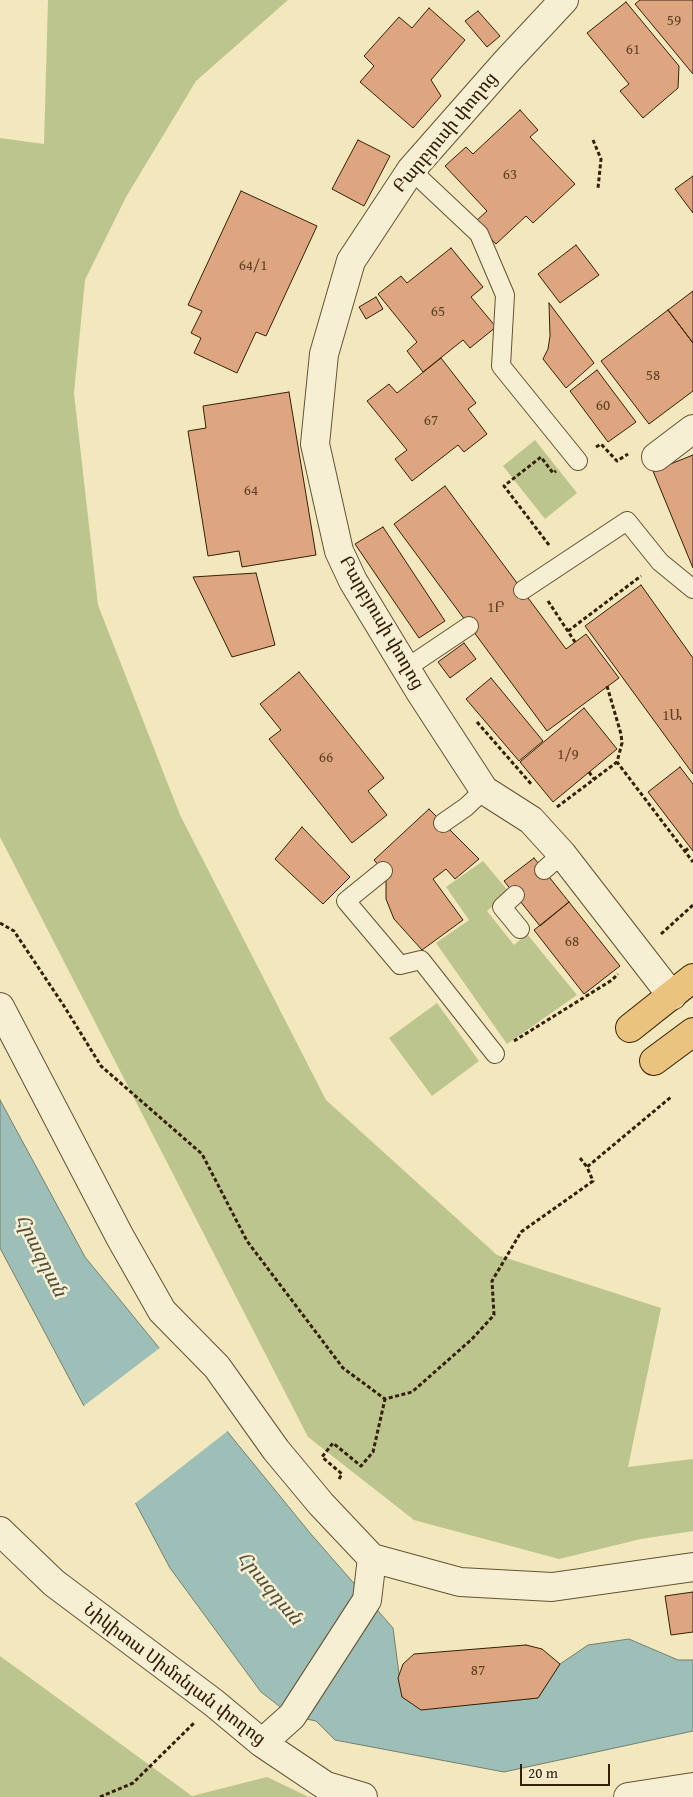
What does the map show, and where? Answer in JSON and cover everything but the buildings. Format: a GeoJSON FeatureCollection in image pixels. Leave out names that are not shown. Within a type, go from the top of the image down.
{"type":"FeatureCollection","features":[{"type":"Feature","properties":{"kind":"main road"},"geometry":{"type":"LineString","coordinates":[[630,1028],[693,978]]}},
{"type":"Feature","properties":{"kind":"main road"},"geometry":{"type":"LineString","coordinates":[[654,1060],[693,1032]]}},
{"type":"Feature","properties":{"kind":"street","name":"Բարբյուսի փողոց"},"geometry":{"type":"LineString","coordinates":[[564,0],[507,61],[411,170],[351,261],[324,354],[315,444],[339,551],[353,581],[405,668],[484,790],[531,820],[553,862],[672,996]]}},
{"type":"Feature","properties":{"kind":"street"},"geometry":{"type":"LineString","coordinates":[[656,457],[693,429]]}},
{"type":"Feature","properties":{"kind":"street"},"geometry":{"type":"LineString","coordinates":[[0,1007],[120,1237],[162,1310],[217,1367],[276,1450],[321,1504],[372,1558],[460,1582],[552,1587],[693,1567]]}},
{"type":"Feature","properties":{"kind":"street","name":"Նիկիտա Սիմոնյան փողոց"},"geometry":{"type":"LineString","coordinates":[[0,1531],[54,1583],[214,1703],[262,1743],[326,1786],[363,1797]]}},
{"type":"Feature","properties":{"kind":"street"},"geometry":{"type":"LineString","coordinates":[[262,1743],[292,1716],[367,1600],[372,1558]]}},
{"type":"Feature","properties":{"kind":"street"},"geometry":{"type":"LineString","coordinates":[[628,1797],[693,1787]]}},
{"type":"Feature","properties":{"kind":"lane"},"geometry":{"type":"LineString","coordinates":[[411,170],[480,234],[505,296],[501,366],[578,461]]}},
{"type":"Feature","properties":{"kind":"lane"},"geometry":{"type":"LineString","coordinates":[[523,590],[627,521],[660,562],[693,589]]}},
{"type":"Feature","properties":{"kind":"lane"},"geometry":{"type":"LineString","coordinates":[[405,668],[469,626]]}},
{"type":"Feature","properties":{"kind":"lane"},"geometry":{"type":"LineString","coordinates":[[443,823],[466,808],[484,790]]}},
{"type":"Feature","properties":{"kind":"lane"},"geometry":{"type":"LineString","coordinates":[[383,871],[346,901],[400,965],[421,960],[495,1054]]}},
{"type":"Feature","properties":{"kind":"lane"},"geometry":{"type":"LineString","coordinates":[[515,895],[502,907],[520,928]]}},
{"type":"Feature","properties":{"kind":"path"},"geometry":{"type":"LineString","coordinates":[[593,140],[601,160],[598,188]]}},
{"type":"Feature","properties":{"kind":"path"},"geometry":{"type":"LineString","coordinates":[[600,444],[617,461]]}},
{"type":"Feature","properties":{"kind":"path"},"geometry":{"type":"LineString","coordinates":[[553,473],[541,457],[504,486],[563,563]]}},
{"type":"Feature","properties":{"kind":"path"},"geometry":{"type":"LineString","coordinates":[[568,631],[660,562]]}},
{"type":"Feature","properties":{"kind":"path"},"geometry":{"type":"LineString","coordinates":[[559,618],[575,642]]}},
{"type":"Feature","properties":{"kind":"path"},"geometry":{"type":"LineString","coordinates":[[550,806],[554,809],[617,762],[622,743],[607,686]]}},
{"type":"Feature","properties":{"kind":"path"},"geometry":{"type":"LineString","coordinates":[[493,740],[520,771]]}},
{"type":"Feature","properties":{"kind":"path"},"geometry":{"type":"LineString","coordinates":[[617,762],[693,862]]}},
{"type":"Feature","properties":{"kind":"path"},"geometry":{"type":"LineString","coordinates":[[590,772],[594,779]]}},
{"type":"Feature","properties":{"kind":"path"},"geometry":{"type":"LineString","coordinates":[[685,851],[690,847]]}},
{"type":"Feature","properties":{"kind":"path"},"geometry":{"type":"LineString","coordinates":[[0,923],[14,930],[64,1006],[100,1066],[202,1154],[247,1241],[344,1368],[385,1399]]}},
{"type":"Feature","properties":{"kind":"path"},"geometry":{"type":"LineString","coordinates":[[495,1054],[612,980],[621,970]]}},
{"type":"Feature","properties":{"kind":"path"},"geometry":{"type":"LineString","coordinates":[[587,1167],[671,1097]]}},
{"type":"Feature","properties":{"kind":"path"},"geometry":{"type":"LineString","coordinates":[[385,1399],[412,1392],[472,1339],[494,1315],[492,1281],[521,1232],[592,1181],[587,1167],[580,1158]]}},
{"type":"Feature","properties":{"kind":"path"},"geometry":{"type":"LineString","coordinates":[[342,1474],[322,1457],[333,1442],[361,1466],[372,1452],[385,1399]]}},
{"type":"Feature","properties":{"kind":"path"},"geometry":{"type":"LineString","coordinates":[[100,1797],[133,1783],[214,1703]]}},
{"type":"Feature","properties":{"kind":"green space"},"geometry":{"type":"Polygon","coordinates":[[[48,0],[288,0],[196,81],[126,197],[85,280],[74,393],[98,605],[180,815],[326,1100],[497,1255],[661,1308],[628,1467],[693,1459],[693,1531],[641,1539],[559,1559],[414,1520],[308,1437],[0,837],[0,138],[44,144],[48,0]]]}},
{"type":"Feature","properties":{"kind":"green space"},"geometry":{"type":"Polygon","coordinates":[[[535,440],[577,493],[545,519],[503,466],[535,440]]]}},
{"type":"Feature","properties":{"kind":"green space"},"geometry":{"type":"Polygon","coordinates":[[[483,861],[509,892],[487,911],[514,945],[527,934],[577,995],[507,1044],[436,943],[469,920],[446,887],[483,861]]]}},
{"type":"Feature","properties":{"kind":"green space"},"geometry":{"type":"Polygon","coordinates":[[[437,1003],[479,1061],[432,1096],[389,1038],[437,1003]]]}},
{"type":"Feature","properties":{"kind":"green space"},"geometry":{"type":"Polygon","coordinates":[[[0,1656],[192,1796],[267,1777],[309,1797],[0,1797],[0,1656]]]}},
{"type":"Feature","properties":{"kind":"water","name":"Հրազդան"},"geometry":{"type":"Polygon","coordinates":[[[0,1100],[85,1257],[310,1533],[393,1628],[402,1697],[422,1709],[538,1698],[560,1664],[588,1645],[629,1639],[678,1660],[693,1660],[693,1731],[504,1772],[335,1740],[316,1721],[292,1716],[261,1692],[170,1568],[0,1248],[0,1100]]]}},
{"type":"Feature","properties":{"kind":"pier"},"geometry":{"type":"Polygon","coordinates":[[[161,1347],[229,1430],[133,1505],[81,1408],[161,1347]]]}}]}
